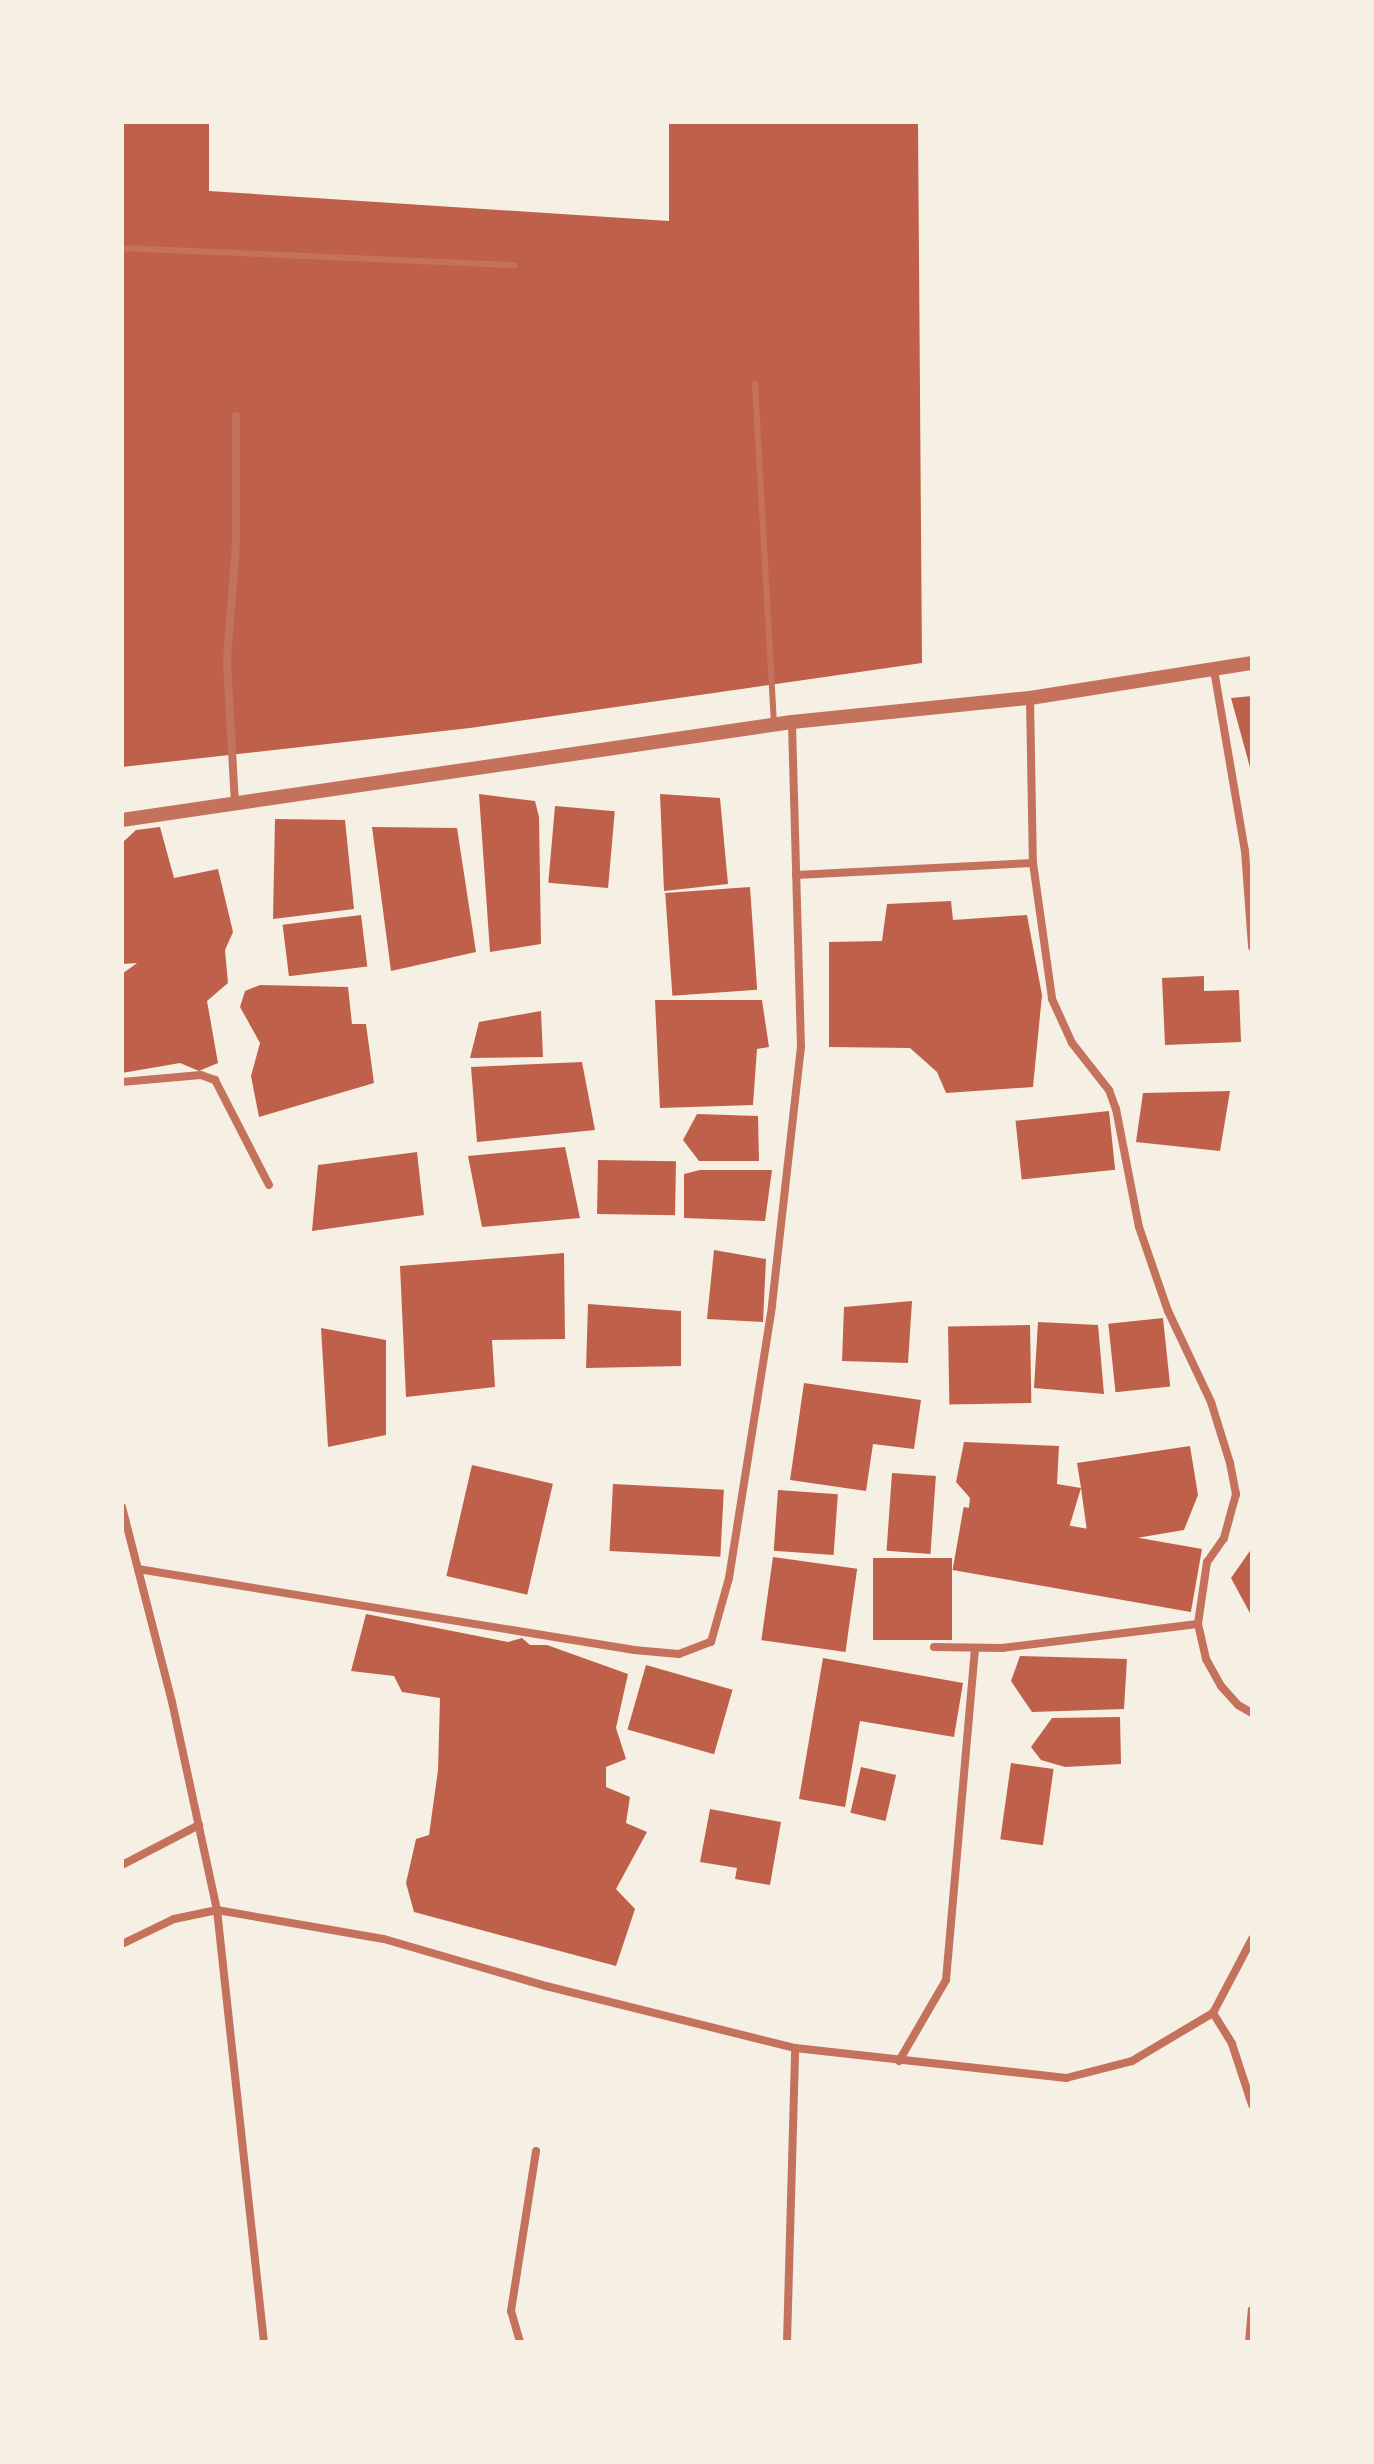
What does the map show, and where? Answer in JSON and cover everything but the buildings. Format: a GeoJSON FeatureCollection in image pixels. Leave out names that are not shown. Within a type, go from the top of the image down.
{"type":"FeatureCollection","features":[{"type":"Feature","properties":{"kind":"street"},"geometry":{"type":"LineString","coordinates":[[235,804],[227,660],[236,542],[236,416]]}},
{"type":"Feature","properties":{"kind":"street"},"geometry":{"type":"LineString","coordinates":[[122,820],[792,722],[1030,698],[1252,663]]}},
{"type":"Feature","properties":{"kind":"street"},"geometry":{"type":"LineString","coordinates":[[1214,670],[1245,851],[1252,947]]}},
{"type":"Feature","properties":{"kind":"street"},"geometry":{"type":"LineString","coordinates":[[1030,698],[1033,863],[1052,999],[1072,1043],[1109,1090],[1116,1109],[1139,1227],[1168,1311],[1211,1402],[1230,1463],[1236,1494],[1224,1538],[1207,1562],[1198,1624],[1206,1659],[1221,1686],[1238,1705],[1252,1713]]}},
{"type":"Feature","properties":{"kind":"street"},"geometry":{"type":"LineString","coordinates":[[138,1569],[634,1650],[679,1654],[711,1642],[729,1578],[772,1305],[801,1047],[792,722]]}},
{"type":"Feature","properties":{"kind":"street"},"geometry":{"type":"LineString","coordinates":[[796,875],[1033,863]]}},
{"type":"Feature","properties":{"kind":"street"},"geometry":{"type":"LineString","coordinates":[[122,1082],[201,1075],[215,1080],[269,1185]]}},
{"type":"Feature","properties":{"kind":"street"},"geometry":{"type":"LineString","coordinates":[[122,1507],[217,1910],[264,2342]]}},
{"type":"Feature","properties":{"kind":"street"},"geometry":{"type":"LineString","coordinates":[[934,1647],[1002,1648],[1198,1624]]}},
{"type":"Feature","properties":{"kind":"street"},"geometry":{"type":"LineString","coordinates":[[899,2061],[946,1980],[975,1648]]}},
{"type":"Feature","properties":{"kind":"street"},"geometry":{"type":"LineString","coordinates":[[122,1865],[199,1825]]}},
{"type":"Feature","properties":{"kind":"street"},"geometry":{"type":"LineString","coordinates":[[122,1944],[174,1919],[217,1910],[384,1939],[546,1986],[795,2048],[1066,2078],[1132,2061],[1213,2013],[1252,1939]]}},
{"type":"Feature","properties":{"kind":"street"},"geometry":{"type":"LineString","coordinates":[[1213,2013],[1232,2044],[1252,2105]]}},
{"type":"Feature","properties":{"kind":"street"},"geometry":{"type":"LineString","coordinates":[[787,2342],[795,2048]]}},
{"type":"Feature","properties":{"kind":"street"},"geometry":{"type":"LineString","coordinates":[[520,2342],[511,2311],[536,2151]]}},
{"type":"Feature","properties":{"kind":"street"},"geometry":{"type":"LineString","coordinates":[[1249,2342],[1252,2310]]}},
{"type":"Feature","properties":{"kind":"lane"},"geometry":{"type":"LineString","coordinates":[[122,248],[515,265]]}},
{"type":"Feature","properties":{"kind":"lane"},"geometry":{"type":"LineString","coordinates":[[755,384],[774,725]]}}]}
